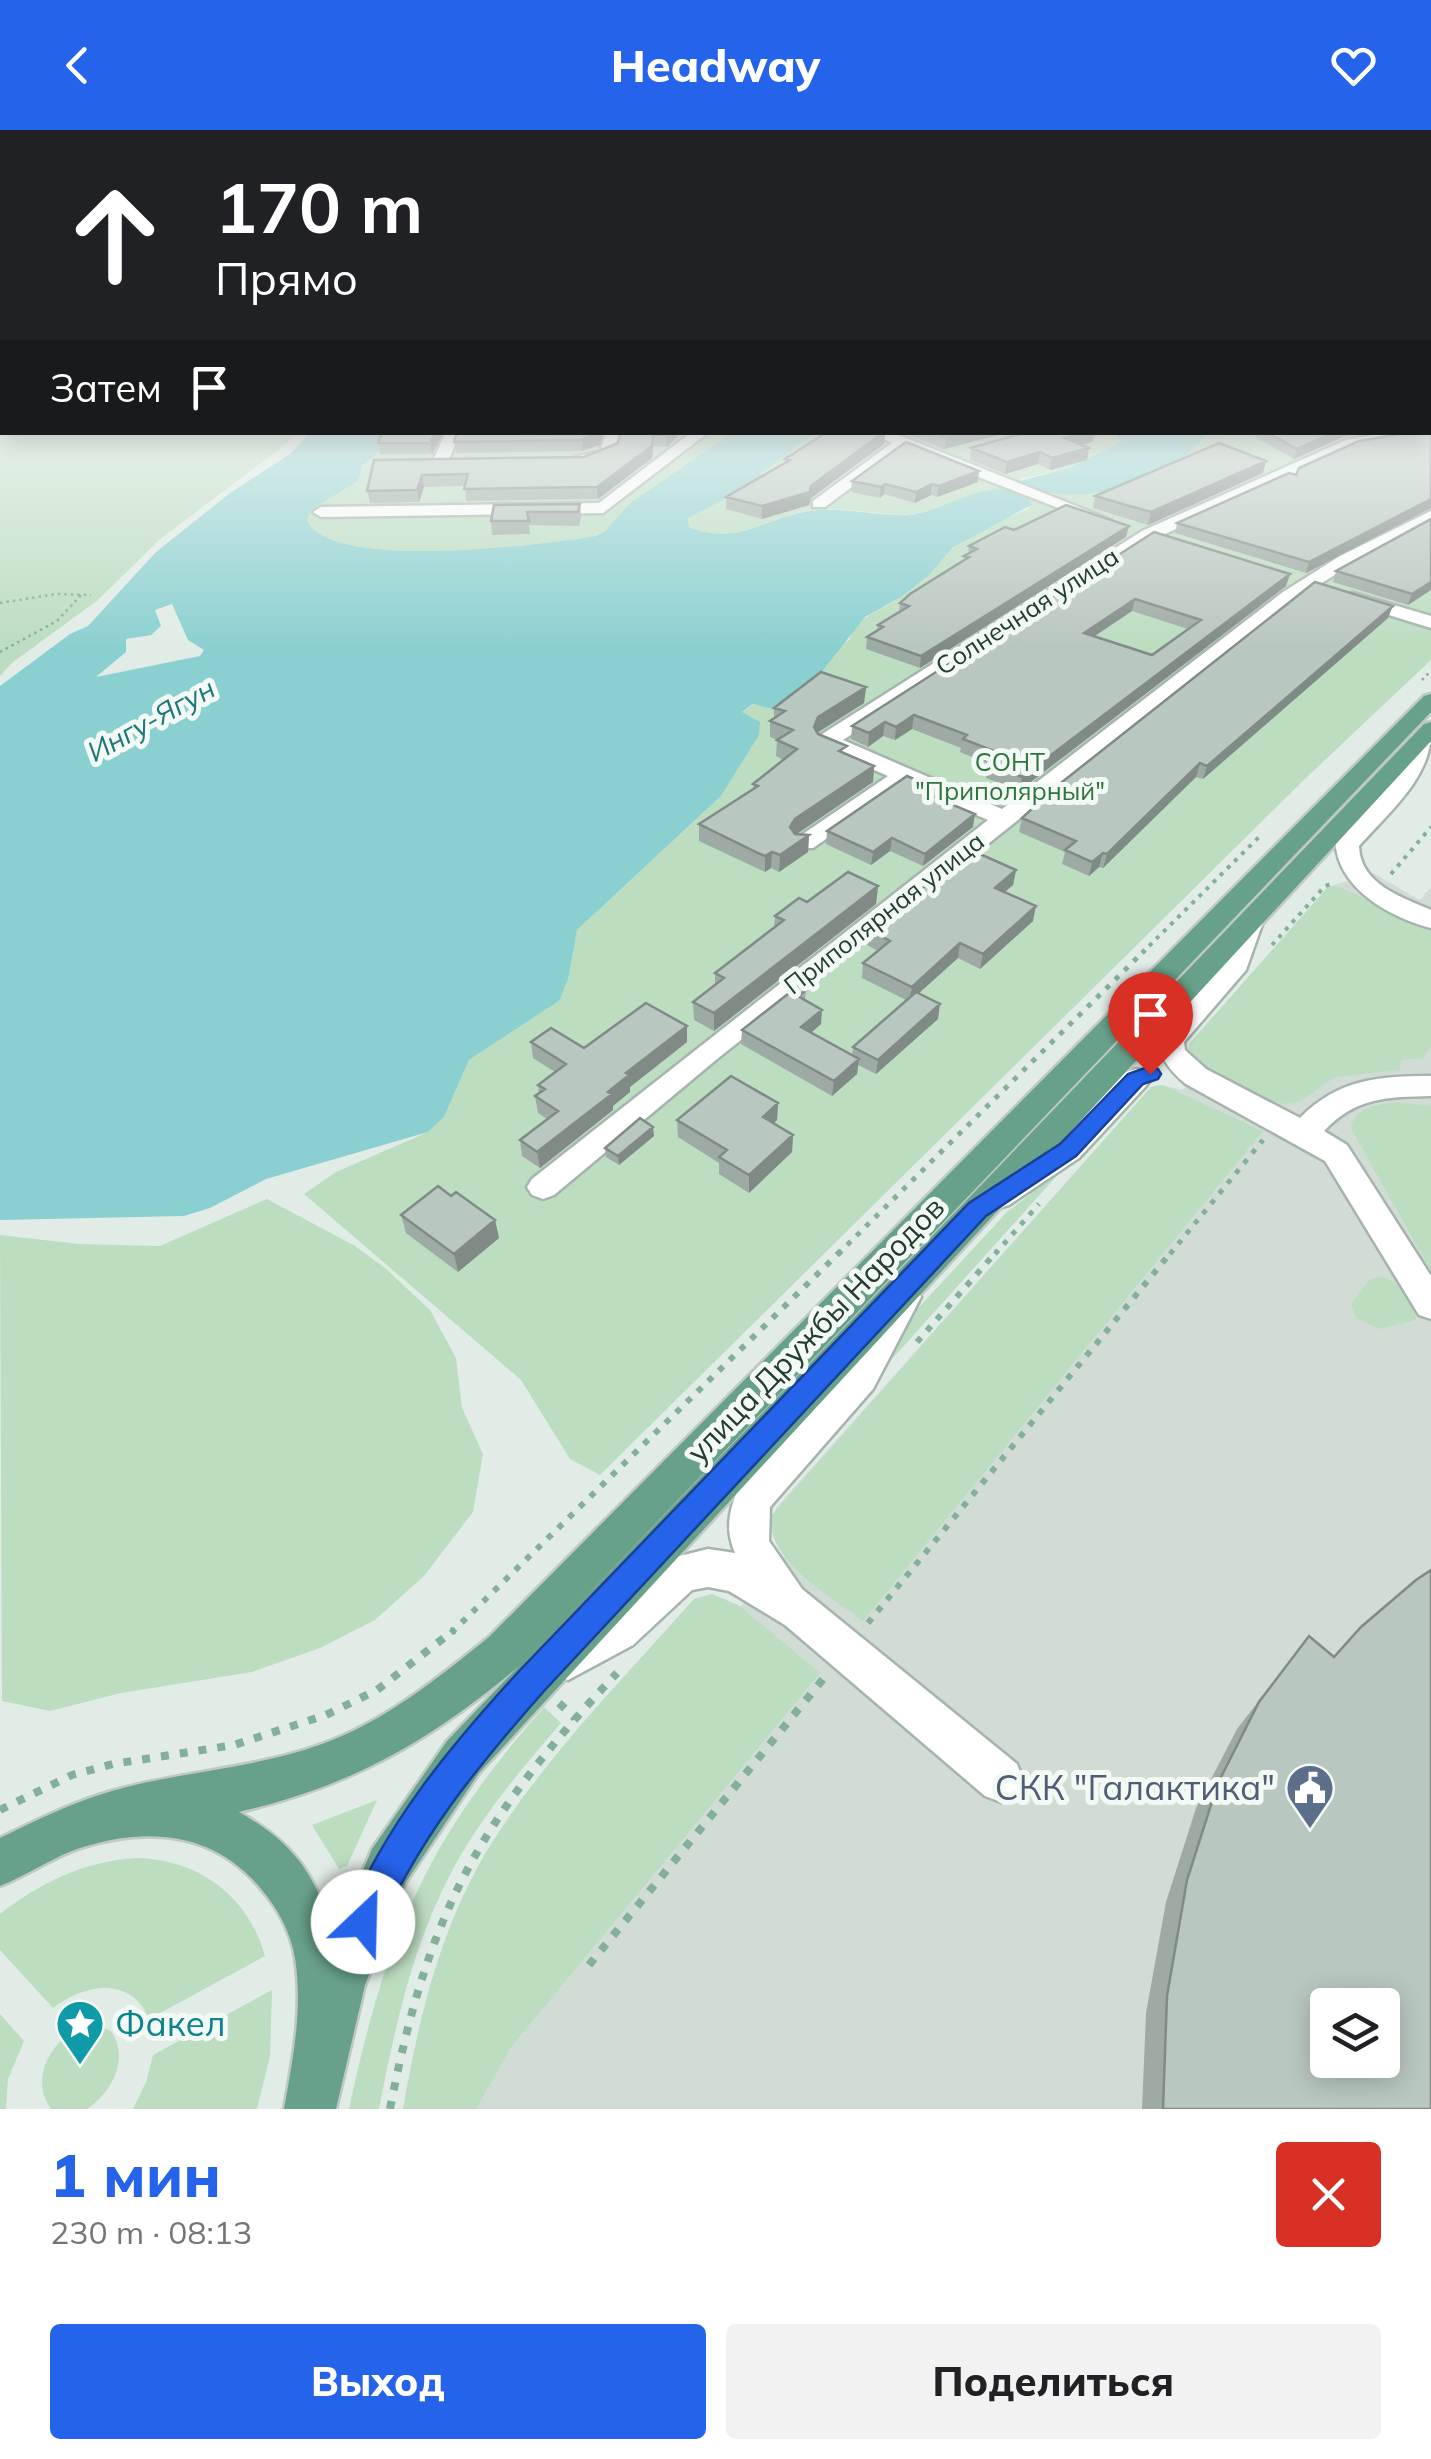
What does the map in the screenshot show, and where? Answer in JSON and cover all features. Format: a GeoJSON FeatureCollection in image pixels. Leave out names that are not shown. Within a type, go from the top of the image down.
{"type":"FeatureCollection","features":[{"type":"Feature","properties":{"kind":"main road","name":"улица Дружбы Народов"},"geometry":{"type":"LineString","coordinates":[[322,2056],[340,1985],[389,1866],[426,1806],[463,1757],[1353,811],[1427,718]]}},
{"type":"Feature","properties":{"kind":"main road","name":"улица Дружбы Народов"},"geometry":{"type":"LineString","coordinates":[[112,1814],[265,1784],[353,1754],[429,1710],[504,1652],[1427,718]]}},
{"type":"Feature","properties":{"kind":"main road"},"geometry":{"type":"LineString","coordinates":[[0,1864],[52,1833],[112,1814],[169,1810],[220,1823],[243,1835],[282,1871],[303,1908],[318,1952],[324,2002],[322,2056],[310,2109]]}},
{"type":"Feature","properties":{"kind":"lane"},"geometry":{"type":"LineString","coordinates":[[321,512],[604,508],[662,463]]}},
{"type":"Feature","properties":{"kind":"lane"},"geometry":{"type":"LineString","coordinates":[[819,504],[862,463]]}},
{"type":"Feature","properties":{"kind":"lane"},"geometry":{"type":"LineString","coordinates":[[958,463],[1183,546]]}},
{"type":"Feature","properties":{"kind":"lane","name":"Солнечная улица"},"geometry":{"type":"LineString","coordinates":[[1004,819],[827,742],[1131,529],[1301,463]]}},
{"type":"Feature","properties":{"kind":"lane","name":"Приполярная улица"},"geometry":{"type":"LineString","coordinates":[[543,1187],[1004,819],[1307,584],[1431,516]]}},
{"type":"Feature","properties":{"kind":"lane"},"geometry":{"type":"LineString","coordinates":[[1344,596],[1431,622]]}},
{"type":"Feature","properties":{"kind":"lane"},"geometry":{"type":"LineString","coordinates":[[1348,844],[1411,774],[1427,718]]}},
{"type":"Feature","properties":{"kind":"lane"},"geometry":{"type":"LineString","coordinates":[[805,842],[902,776]]}},
{"type":"Feature","properties":{"kind":"lane"},"geometry":{"type":"LineString","coordinates":[[1353,811],[1348,844],[1351,868],[1370,887],[1431,920]]}},
{"type":"Feature","properties":{"kind":"lane"},"geometry":{"type":"LineString","coordinates":[[1170,1042],[1234,970],[1251,919]]}},
{"type":"Feature","properties":{"kind":"lane"},"geometry":{"type":"LineString","coordinates":[[1185,990],[1170,1042],[1172,1054],[1182,1066],[1239,1100]]}},
{"type":"Feature","properties":{"kind":"lane"},"geometry":{"type":"LineString","coordinates":[[1058,1125],[1150,1074],[1172,1074],[1239,1100],[1305,1132],[1344,1161],[1431,1305]]}},
{"type":"Feature","properties":{"kind":"lane"},"geometry":{"type":"LineString","coordinates":[[978,1210],[1068,1150],[1136,1079]]}},
{"type":"Feature","properties":{"kind":"lane"},"geometry":{"type":"LineString","coordinates":[[1305,1132],[1328,1107],[1350,1092],[1371,1087],[1431,1086]]}},
{"type":"Feature","properties":{"kind":"lane"},"geometry":{"type":"LineString","coordinates":[[750,1501],[860,1378],[916,1275]]}},
{"type":"Feature","properties":{"kind":"lane"},"geometry":{"type":"LineString","coordinates":[[800,1612],[753,1552],[745,1524],[750,1501],[803,1395]]}},
{"type":"Feature","properties":{"kind":"lane"},"geometry":{"type":"LineString","coordinates":[[533,1679],[618,1630],[670,1581],[695,1569],[736,1573],[800,1612],[1001,1780]]}},
{"type":"Feature","properties":{"kind":"path"},"geometry":{"type":"LineString","coordinates":[[0,652],[56,622],[81,595]]}},
{"type":"Feature","properties":{"kind":"path"},"geometry":{"type":"LineString","coordinates":[[0,603],[33,596],[90,596]]}},
{"type":"Feature","properties":{"kind":"path"},"geometry":{"type":"LineString","coordinates":[[1427,718],[1431,671]]}},
{"type":"Feature","properties":{"kind":"path"},"geometry":{"type":"LineString","coordinates":[[1394,901],[1401,896],[1382,885],[1431,827]]}},
{"type":"Feature","properties":{"kind":"path"},"geometry":{"type":"LineString","coordinates":[[0,1810],[72,1776],[280,1732],[326,1716],[418,1662],[469,1619],[1261,835]]}},
{"type":"Feature","properties":{"kind":"path"},"geometry":{"type":"LineString","coordinates":[[1261,956],[1325,886],[1343,884]]}},
{"type":"Feature","properties":{"kind":"path"},"geometry":{"type":"LineString","coordinates":[[862,1631],[1270,1131]]}},
{"type":"Feature","properties":{"kind":"path"},"geometry":{"type":"LineString","coordinates":[[914,1345],[1042,1201]]}},
{"type":"Feature","properties":{"kind":"path"},"geometry":{"type":"LineString","coordinates":[[390,2109],[423,1966],[462,1872],[514,1791],[625,1664]]}},
{"type":"Feature","properties":{"kind":"path"},"geometry":{"type":"LineString","coordinates":[[589,1965],[829,1672],[838,1680]]}},
{"type":"Feature","properties":{"kind":"shaded area"},"geometry":{"type":"Polygon","coordinates":[[[1373,873],[1420,900],[1431,887],[1431,2109],[403,2109],[430,1985],[446,1938],[491,1844],[524,1796],[570,1738],[694,1599],[712,1594],[741,1606],[784,1556],[771,1532],[776,1508],[1151,1087],[1162,1085],[1182,1090],[1204,1068],[1188,1051],[1189,1044],[1328,887],[1373,873]]]}},
{"type":"Feature","properties":{"kind":"green space"},"geometry":{"type":"Polygon","coordinates":[[[0,463],[260,463],[159,540],[98,600],[13,662],[0,676],[0,463]]]}},
{"type":"Feature","properties":{"kind":"green space"},"geometry":{"type":"Polygon","coordinates":[[[688,463],[630,503],[596,536],[442,551],[356,546],[325,536],[307,520],[311,510],[358,481],[363,466],[688,463]]]}},
{"type":"Feature","properties":{"kind":"green space","name":"СОНТ \"Приполярный\""},"geometry":{"type":"Polygon","coordinates":[[[775,463],[1079,463],[1021,478],[1019,484],[1068,492],[1120,487],[1176,463],[1431,463],[1431,660],[1308,776],[600,1475],[570,1459],[521,1380],[304,1194],[336,1172],[428,1132],[444,1117],[469,1060],[559,1001],[577,930],[721,796],[759,734],[741,713],[849,640],[858,624],[902,596],[962,542],[1030,508],[995,489],[917,513],[814,510],[738,532],[707,532],[689,527],[688,518],[737,493],[775,463]]]}},
{"type":"Feature","properties":{"kind":"green space"},"geometry":{"type":"Polygon","coordinates":[[[1336,886],[1431,927],[1431,1046],[1423,1058],[1401,1060],[1400,1070],[1335,1077],[1301,1101],[1284,1104],[1259,1098],[1220,1079],[1219,1074],[1197,1062],[1188,1051],[1189,1044],[1328,887],[1336,886]]]}},
{"type":"Feature","properties":{"kind":"green space"},"geometry":{"type":"Polygon","coordinates":[[[1162,1085],[1263,1131],[863,1621],[818,1589],[789,1562],[772,1532],[772,1515],[1151,1087],[1162,1085]]]}},
{"type":"Feature","properties":{"kind":"green space"},"geometry":{"type":"Polygon","coordinates":[[[1397,1102],[1431,1106],[1431,1271],[1351,1128],[1362,1111],[1397,1102]]]}},
{"type":"Feature","properties":{"kind":"green space"},"geometry":{"type":"Polygon","coordinates":[[[1063,1169],[875,1378],[910,1317],[1007,1212],[1063,1169]]]}},
{"type":"Feature","properties":{"kind":"green space"},"geometry":{"type":"Polygon","coordinates":[[[267,1199],[355,1246],[430,1310],[456,1358],[462,1408],[483,1454],[473,1512],[424,1576],[375,1620],[320,1648],[252,1672],[121,1693],[50,1711],[2,1701],[0,1235],[79,1244],[160,1246],[267,1199]]]}},
{"type":"Feature","properties":{"kind":"green space"},"geometry":{"type":"Polygon","coordinates":[[[1383,1277],[1406,1294],[1416,1320],[1379,1329],[1356,1318],[1351,1304],[1370,1279],[1383,1277]]]}},
{"type":"Feature","properties":{"kind":"green space"},"geometry":{"type":"Polygon","coordinates":[[[712,1594],[741,1607],[820,1673],[511,2047],[476,2109],[403,2109],[417,2039],[446,1936],[493,1841],[538,1777],[615,1687],[694,1599],[712,1594]]]}},
{"type":"Feature","properties":{"kind":"green space"},"geometry":{"type":"Polygon","coordinates":[[[544,1707],[561,1723],[475,1833],[437,1901],[415,1959],[379,2109],[349,2109],[378,1992],[416,1893],[469,1802],[544,1707]]]}},
{"type":"Feature","properties":{"kind":"green space"},"geometry":{"type":"Polygon","coordinates":[[[377,1800],[347,1866],[339,1869],[312,1825],[377,1800]]]}},
{"type":"Feature","properties":{"kind":"green space"},"geometry":{"type":"Polygon","coordinates":[[[136,1858],[180,1865],[217,1884],[246,1915],[265,1956],[149,2019],[131,1995],[106,1988],[79,1993],[53,2008],[0,1950],[0,1914],[64,1875],[136,1858]]]}},
{"type":"Feature","properties":{"kind":"green space"},"geometry":{"type":"Polygon","coordinates":[[[272,1990],[270,2056],[257,2109],[133,2109],[153,2055],[272,1990]]]}},
{"type":"Feature","properties":{"kind":"green space"},"geometry":{"type":"Polygon","coordinates":[[[0,2014],[24,2041],[8,2079],[6,2109],[0,2109],[0,2014]]]}},
{"type":"Feature","properties":{"kind":"green space"},"geometry":{"type":"Polygon","coordinates":[[[95,2024],[111,2031],[119,2053],[111,2084],[87,2109],[51,2109],[42,2082],[50,2055],[69,2034],[95,2024]]]}},
{"type":"Feature","properties":{"kind":"water","name":"Ингу-Ягун"},"geometry":{"type":"Polygon","coordinates":[[[276,463],[365,463],[358,481],[311,510],[307,520],[324,536],[355,546],[441,551],[596,536],[630,503],[688,463],[775,463],[737,493],[688,518],[689,527],[708,532],[740,531],[821,510],[916,514],[997,489],[1023,494],[1033,504],[952,548],[929,575],[901,597],[865,617],[816,679],[781,711],[753,704],[742,712],[760,722],[759,735],[721,796],[577,930],[568,979],[559,1001],[469,1060],[444,1117],[428,1132],[266,1179],[210,1208],[184,1216],[0,1220],[0,686],[70,634],[88,626],[156,552],[230,493],[276,463]],[[172,604],[155,610],[161,626],[151,635],[126,639],[126,652],[96,677],[200,656],[204,650],[188,640],[172,604]]]}},
{"type":"Feature","properties":{"kind":"water"},"geometry":{"type":"Polygon","coordinates":[[[1079,463],[1174,463],[1143,480],[1090,493],[1064,494],[1016,482],[1079,463]]]}},
{"type":"Feature","properties":{"kind":"building"},"geometry":{"type":"Polygon","coordinates":[[[373,463],[629,463],[597,487],[464,489],[468,474],[422,475],[417,490],[367,491],[373,463]]]}},
{"type":"Feature","properties":{"kind":"building"},"geometry":{"type":"Polygon","coordinates":[[[784,463],[842,463],[811,486],[810,492],[762,506],[726,497],[784,463]]]}},
{"type":"Feature","properties":{"kind":"building"},"geometry":{"type":"Polygon","coordinates":[[[876,463],[960,463],[979,471],[916,492],[852,481],[876,463]]]}},
{"type":"Feature","properties":{"kind":"building"},"geometry":{"type":"Polygon","coordinates":[[[1171,463],[1261,463],[1151,512],[1095,496],[1171,463]]]}},
{"type":"Feature","properties":{"kind":"building"},"geometry":{"type":"Polygon","coordinates":[[[1309,463],[1431,463],[1431,499],[1309,562],[1177,523],[1289,473],[1296,475],[1299,468],[1309,463]]]}},
{"type":"Feature","properties":{"kind":"building"},"geometry":{"type":"Polygon","coordinates":[[[580,504],[578,512],[527,512],[529,521],[491,521],[494,505],[580,504]]]}},
{"type":"Feature","properties":{"kind":"building"},"geometry":{"type":"Polygon","coordinates":[[[1066,505],[1129,526],[921,656],[867,637],[883,627],[878,625],[909,606],[900,603],[910,594],[977,549],[969,546],[1005,527],[1014,530],[1066,505]]]}},
{"type":"Feature","properties":{"kind":"building"},"geometry":{"type":"Polygon","coordinates":[[[1431,519],[1431,582],[1412,594],[1336,571],[1431,519]]]}},
{"type":"Feature","properties":{"kind":"building"},"geometry":{"type":"Polygon","coordinates":[[[1154,532],[1290,574],[1022,777],[989,764],[1002,754],[963,739],[967,735],[914,715],[896,727],[885,722],[869,733],[852,726],[1154,532]],[[1135,599],[1084,633],[1152,655],[1201,620],[1135,599]]]}},
{"type":"Feature","properties":{"kind":"building"},"geometry":{"type":"Polygon","coordinates":[[[1315,582],[1393,606],[1207,766],[1200,763],[1107,854],[1092,862],[1065,850],[1076,841],[1022,818],[1052,790],[1315,582]]]}},
{"type":"Feature","properties":{"kind":"building"},"geometry":{"type":"Polygon","coordinates":[[[821,672],[866,687],[818,717],[814,727],[818,734],[847,746],[839,751],[874,766],[795,819],[790,827],[795,834],[809,835],[780,855],[772,852],[765,856],[699,824],[758,786],[753,784],[797,749],[777,740],[793,730],[770,721],[785,711],[774,708],[821,672]]]}},
{"type":"Feature","properties":{"kind":"building"},"geometry":{"type":"Polygon","coordinates":[[[907,776],[942,791],[934,797],[975,814],[925,854],[892,838],[873,852],[827,831],[907,776]]]}},
{"type":"Feature","properties":{"kind":"building"},"geometry":{"type":"Polygon","coordinates":[[[971,850],[1016,870],[995,888],[1036,906],[983,954],[960,943],[912,987],[863,963],[890,941],[869,930],[971,850]]]}},
{"type":"Feature","properties":{"kind":"building"},"geometry":{"type":"Polygon","coordinates":[[[848,872],[878,886],[714,1013],[693,1002],[724,978],[715,973],[784,920],[775,916],[799,898],[807,902],[848,872]]]}},
{"type":"Feature","properties":{"kind":"building"},"geometry":{"type":"Polygon","coordinates":[[[798,986],[806,990],[798,996],[822,1010],[801,1027],[859,1059],[834,1081],[742,1030],[798,986]]]}},
{"type":"Feature","properties":{"kind":"building"},"geometry":{"type":"Polygon","coordinates":[[[916,992],[940,1004],[878,1060],[853,1047],[916,992]]]}},
{"type":"Feature","properties":{"kind":"building"},"geometry":{"type":"Polygon","coordinates":[[[646,1003],[687,1026],[626,1073],[629,1075],[608,1092],[612,1094],[537,1152],[520,1140],[558,1111],[535,1096],[545,1089],[538,1085],[566,1064],[531,1042],[551,1028],[584,1048],[646,1003]]]}},
{"type":"Feature","properties":{"kind":"building"},"geometry":{"type":"Polygon","coordinates":[[[731,1076],[778,1103],[763,1117],[793,1135],[749,1175],[719,1157],[727,1150],[677,1120],[731,1076]]]}},
{"type":"Feature","properties":{"kind":"building"},"geometry":{"type":"Polygon","coordinates":[[[640,1118],[653,1127],[618,1156],[605,1148],[640,1118]]]}},
{"type":"Feature","properties":{"kind":"building"},"geometry":{"type":"Polygon","coordinates":[[[438,1186],[451,1196],[456,1192],[495,1220],[454,1254],[401,1215],[438,1186]]]}},
{"type":"Feature","properties":{"kind":"building","name":"СКК \"Галактика\""},"geometry":{"type":"Polygon","coordinates":[[[1431,1570],[1431,2109],[1163,2109],[1167,1996],[1187,1880],[1218,1783],[1259,1702],[1309,1636],[1334,1657],[1361,1627],[1431,1570]]]}},
{"type":"Feature","properties":{"kind":"place","name":"СКК \"Галактика\""},"geometry":{"type":"Point","coordinates":[1310,1830]}},
{"type":"Feature","properties":{"kind":"place","name":"Факел"},"geometry":{"type":"Point","coordinates":[80,2066]}},
{"type":"Feature","properties":{"kind":"route"},"geometry":{"type":"LineString","coordinates":[[363,1922],[389,1866],[426,1806],[463,1757],[533,1679],[978,1210],[1068,1150],[1136,1079],[1150,1074]]}}]}
